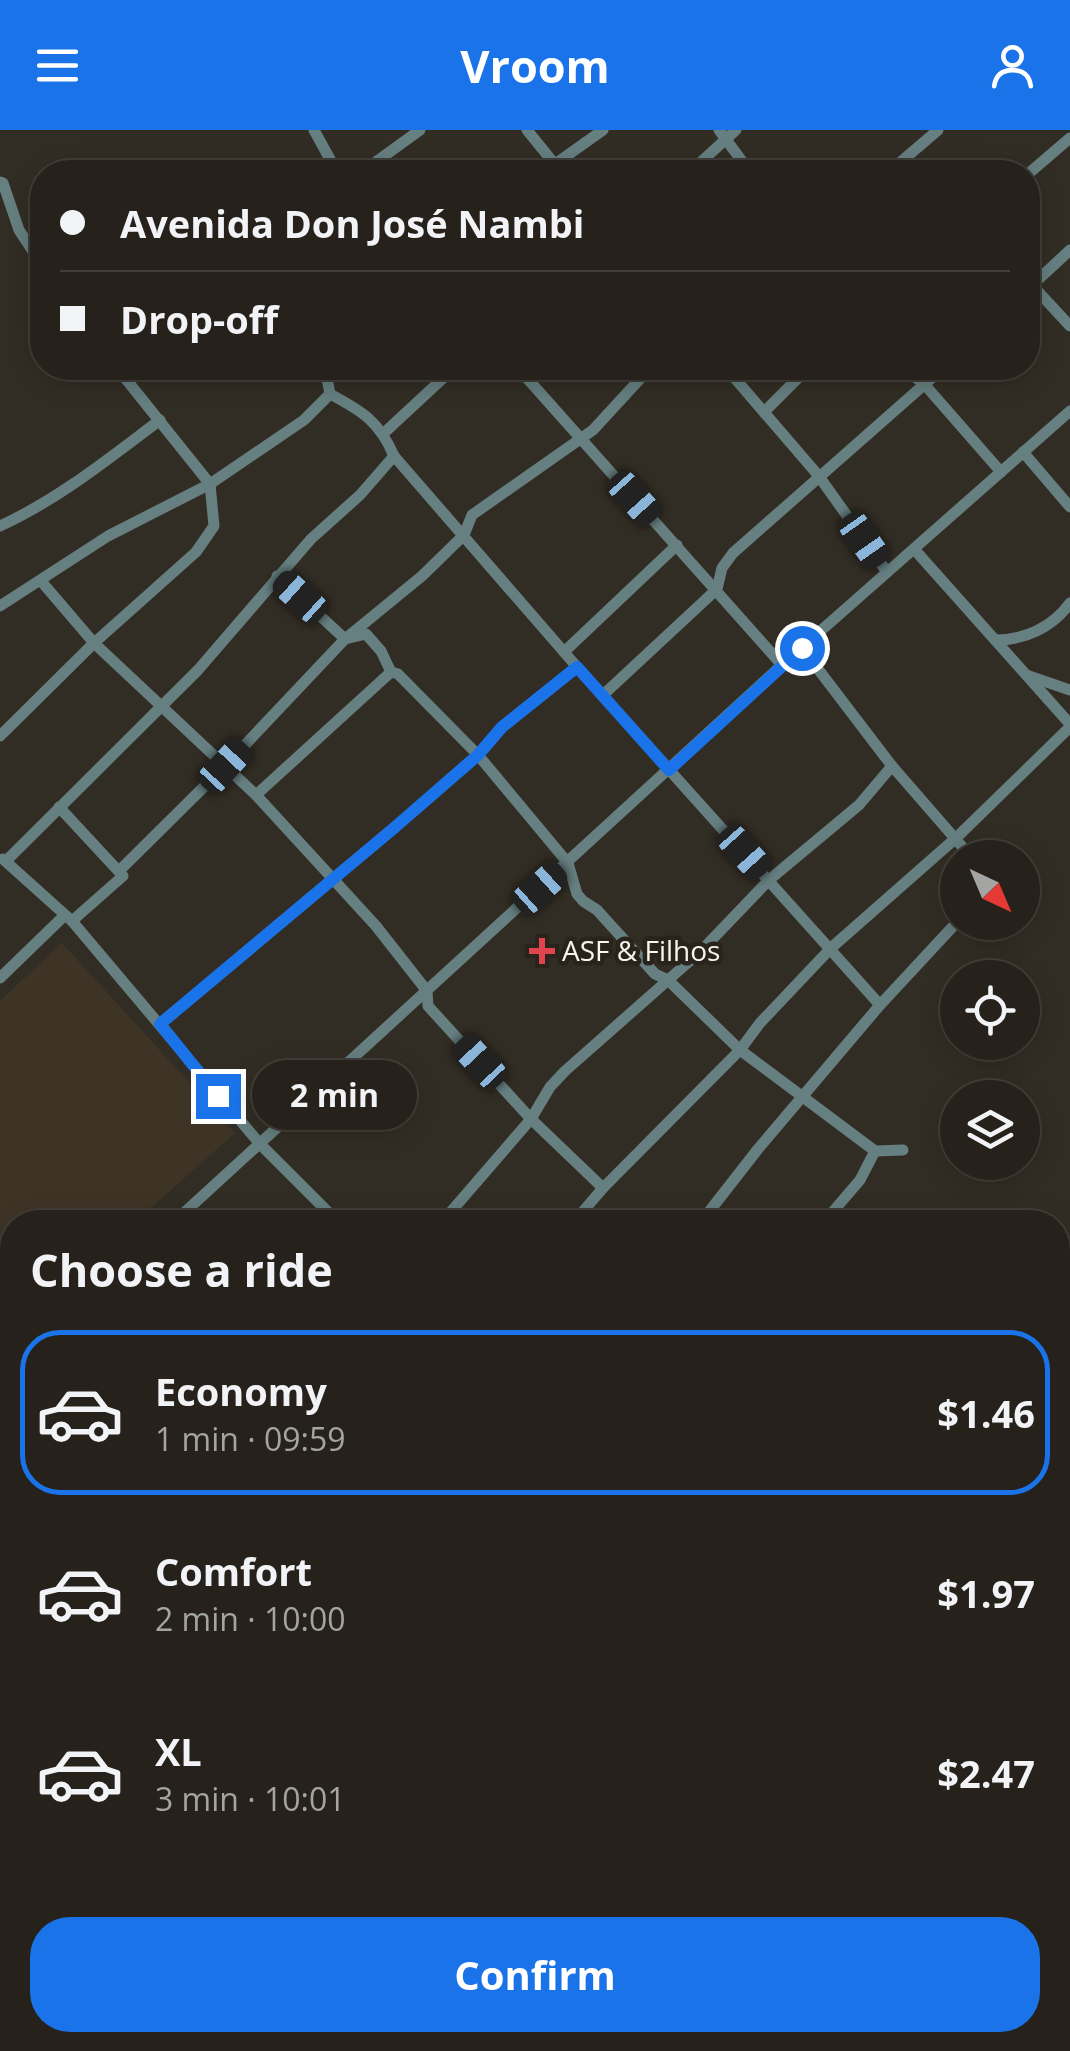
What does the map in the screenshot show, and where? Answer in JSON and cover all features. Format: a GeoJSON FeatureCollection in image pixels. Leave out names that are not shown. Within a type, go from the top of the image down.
{"type":"FeatureCollection","features":[{"type":"Feature","properties":{"kind":"street"},"geometry":{"type":"LineString","coordinates":[[314,130],[330,160]]}},
{"type":"Feature","properties":{"kind":"street"},"geometry":{"type":"LineString","coordinates":[[379,160],[420,130]]}},
{"type":"Feature","properties":{"kind":"street"},"geometry":{"type":"LineString","coordinates":[[526,130],[546,160]]}},
{"type":"Feature","properties":{"kind":"street"},"geometry":{"type":"LineString","coordinates":[[578,130],[587,142]]}},
{"type":"Feature","properties":{"kind":"street"},"geometry":{"type":"LineString","coordinates":[[565,160],[603,130]]}},
{"type":"Feature","properties":{"kind":"street"},"geometry":{"type":"LineString","coordinates":[[701,160],[723,135],[736,130]]}},
{"type":"Feature","properties":{"kind":"street"},"geometry":{"type":"LineString","coordinates":[[903,160],[938,130]]}},
{"type":"Feature","properties":{"kind":"street"},"geometry":{"type":"LineString","coordinates":[[723,135],[741,160]]}},
{"type":"Feature","properties":{"kind":"street"},"geometry":{"type":"LineString","coordinates":[[1040,164],[1070,138]]}},
{"type":"Feature","properties":{"kind":"street"},"geometry":{"type":"LineString","coordinates":[[0,182],[19,230],[30,246]]}},
{"type":"Feature","properties":{"kind":"street"},"geometry":{"type":"LineString","coordinates":[[1040,278],[1070,250]]}},
{"type":"Feature","properties":{"kind":"street"},"geometry":{"type":"LineString","coordinates":[[1040,297],[1070,326]]}},
{"type":"Feature","properties":{"kind":"street"},"geometry":{"type":"LineString","coordinates":[[0,736],[209,538],[214,526],[210,484],[127,380]]}},
{"type":"Feature","properties":{"kind":"street"},"geometry":{"type":"LineString","coordinates":[[327,380],[330,394]]}},
{"type":"Feature","properties":{"kind":"street"},"geometry":{"type":"LineString","coordinates":[[384,433],[441,380]]}},
{"type":"Feature","properties":{"kind":"street"},"geometry":{"type":"LineString","coordinates":[[529,380],[782,665]]}},
{"type":"Feature","properties":{"kind":"street"},"geometry":{"type":"LineString","coordinates":[[120,870],[346,639],[464,536],[472,516],[486,502],[594,430],[639,380]]}},
{"type":"Feature","properties":{"kind":"street"},"geometry":{"type":"LineString","coordinates":[[736,380],[818,476],[887,572]]}},
{"type":"Feature","properties":{"kind":"street"},"geometry":{"type":"LineString","coordinates":[[764,412],[796,380]]}},
{"type":"Feature","properties":{"kind":"street"},"geometry":{"type":"LineString","coordinates":[[920,380],[1001,472]]}},
{"type":"Feature","properties":{"kind":"street"},"geometry":{"type":"LineString","coordinates":[[603,695],[717,589],[722,568],[733,553],[930,380]]}},
{"type":"Feature","properties":{"kind":"street"},"geometry":{"type":"LineString","coordinates":[[330,394],[361,410],[384,433],[394,456],[577,667],[880,1004]]}},
{"type":"Feature","properties":{"kind":"street"},"geometry":{"type":"LineString","coordinates":[[0,606],[108,536],[210,484],[304,420],[330,394]]}},
{"type":"Feature","properties":{"kind":"street"},"geometry":{"type":"LineString","coordinates":[[187,1210],[782,665],[1070,411]]}},
{"type":"Feature","properties":{"kind":"street"},"geometry":{"type":"LineString","coordinates":[[0,526],[33,511],[74,484],[160,420]]}},
{"type":"Feature","properties":{"kind":"street"},"geometry":{"type":"LineString","coordinates":[[592,450],[594,430]]}},
{"type":"Feature","properties":{"kind":"street"},"geometry":{"type":"LineString","coordinates":[[1023,452],[1070,507]]}},
{"type":"Feature","properties":{"kind":"street"},"geometry":{"type":"LineString","coordinates":[[325,1210],[260,1144],[68,918],[3,859],[198,670],[277,576],[394,456]]}},
{"type":"Feature","properties":{"kind":"street"},"geometry":{"type":"LineString","coordinates":[[564,652],[677,545]]}},
{"type":"Feature","properties":{"kind":"street"},"geometry":{"type":"LineString","coordinates":[[584,1210],[740,1050],[760,1022],[831,948],[956,838],[1070,726],[914,549]]}},
{"type":"Feature","properties":{"kind":"street"},"geometry":{"type":"LineString","coordinates":[[277,576],[346,639]]}},
{"type":"Feature","properties":{"kind":"street"},"geometry":{"type":"LineString","coordinates":[[41,581],[94,643],[256,795],[427,991],[428,1006],[603,1188]]}},
{"type":"Feature","properties":{"kind":"street"},"geometry":{"type":"LineString","coordinates":[[996,640],[1018,640],[1055,620],[1070,603]]}},
{"type":"Feature","properties":{"kind":"street"},"geometry":{"type":"LineString","coordinates":[[346,639],[366,634],[381,651],[391,672],[398,674],[478,755],[568,862],[582,900],[597,910],[655,974],[668,980],[740,1050],[876,1151],[903,1150]]}},
{"type":"Feature","properties":{"kind":"street"},"geometry":{"type":"LineString","coordinates":[[1012,658],[1018,640]]}},
{"type":"Feature","properties":{"kind":"street"},"geometry":{"type":"LineString","coordinates":[[802,648],[892,766],[956,838]]}},
{"type":"Feature","properties":{"kind":"street"},"geometry":{"type":"LineString","coordinates":[[160,1024],[478,755],[502,727],[577,667]]}},
{"type":"Feature","properties":{"kind":"street"},"geometry":{"type":"LineString","coordinates":[[256,795],[391,672]]}},
{"type":"Feature","properties":{"kind":"street"},"geometry":{"type":"LineString","coordinates":[[1024,675],[1070,690]]}},
{"type":"Feature","properties":{"kind":"street"},"geometry":{"type":"LineString","coordinates":[[452,1210],[532,1118],[550,1086],[564,1071],[668,980],[769,880],[859,805],[892,766]]}},
{"type":"Feature","properties":{"kind":"street"},"geometry":{"type":"LineString","coordinates":[[0,978],[123,876],[59,807]]}},
{"type":"Feature","properties":{"kind":"street"},"geometry":{"type":"LineString","coordinates":[[712,1210],[880,1004],[940,940]]}},
{"type":"Feature","properties":{"kind":"street"},"geometry":{"type":"LineString","coordinates":[[834,1210],[860,1180],[876,1151]]}},
{"type":"Feature","properties":{"kind":"shaded area"},"geometry":{"type":"Polygon","coordinates":[[[62,943],[235,1133],[148,1210],[0,1210],[0,1001],[62,943]]]}},
{"type":"Feature","properties":{"kind":"place","name":"ASF & Filhos"},"geometry":{"type":"Point","coordinates":[542,951]}},
{"type":"Feature","properties":{"kind":"route"},"geometry":{"type":"LineString","coordinates":[[218,1096],[160,1024],[394,828],[478,755],[502,727],[577,667],[669,770],[802,648]]}}]}
